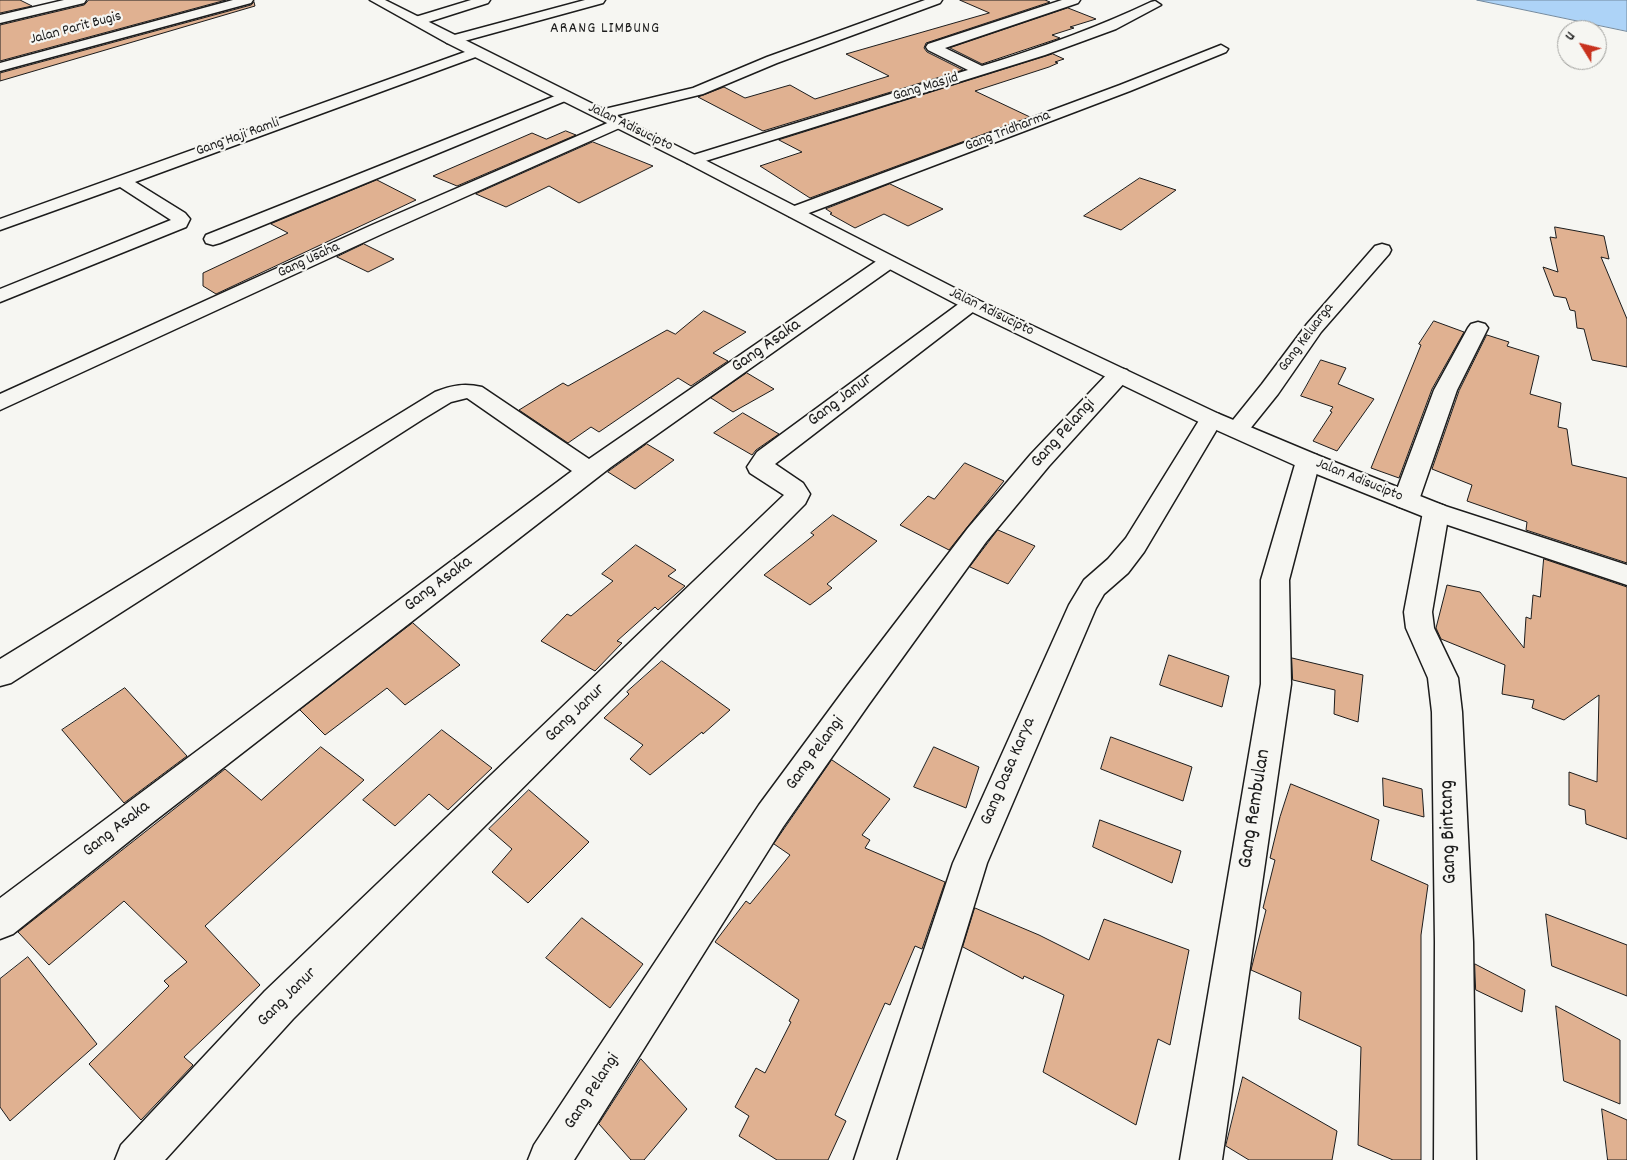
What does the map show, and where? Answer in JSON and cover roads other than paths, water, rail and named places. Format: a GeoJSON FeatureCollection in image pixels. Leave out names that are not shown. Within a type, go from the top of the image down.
{"type":"FeatureCollection","features":[{"type":"Feature","properties":{"kind":"street"},"geometry":{"type":"LineString","coordinates":[[0,19],[80,0]]}},
{"type":"Feature","properties":{"kind":"street","name":"Jalan Parit Bugis"},"geometry":{"type":"LineString","coordinates":[[0,67],[247,0]]}},
{"type":"Feature","properties":{"kind":"street","name":"Jalan Adisucipto"},"geometry":{"type":"LineString","coordinates":[[380,0],[452,40],[693,160],[970,304],[1224,424],[1421,506],[1626,577]]}},
{"type":"Feature","properties":{"kind":"street"},"geometry":{"type":"LineString","coordinates":[[417,21],[484,0]]}},
{"type":"Feature","properties":{"kind":"street"},"geometry":{"type":"LineString","coordinates":[[452,40],[599,0]]}},
{"type":"Feature","properties":{"kind":"street"},"geometry":{"type":"LineString","coordinates":[[601,114],[698,91],[763,63],[936,0]]}},
{"type":"Feature","properties":{"kind":"street"},"geometry":{"type":"LineString","coordinates":[[982,70],[933,47],[1074,0]]}},
{"type":"Feature","properties":{"kind":"street","name":"Gang Masjid"},"geometry":{"type":"LineString","coordinates":[[693,160],[982,70],[1086,35],[1155,5]]}},
{"type":"Feature","properties":{"kind":"street","name":"Gang Tridharma"},"geometry":{"type":"LineString","coordinates":[[795,212],[1125,88],[1220,49]]}},
{"type":"Feature","properties":{"kind":"street","name":"Gang Haji Ramli"},"geometry":{"type":"LineString","coordinates":[[0,225],[476,52]]}},
{"type":"Feature","properties":{"kind":"street"},"geometry":{"type":"LineString","coordinates":[[214,239],[565,96]]}},
{"type":"Feature","properties":{"kind":"street","name":"Gang Usaha"},"geometry":{"type":"LineString","coordinates":[[0,403],[378,229],[619,123]]}},
{"type":"Feature","properties":{"kind":"street"},"geometry":{"type":"LineString","coordinates":[[0,296],[180,223],[181,219],[122,180]]}},
{"type":"Feature","properties":{"kind":"street","name":"Gang Keluarga"},"geometry":{"type":"LineString","coordinates":[[1224,424],[1270,389],[1320,321],[1382,250]]}},
{"type":"Feature","properties":{"kind":"street","name":"Gang Asaka"},"geometry":{"type":"LineString","coordinates":[[0,921],[140,812],[590,471],[888,262]]}},
{"type":"Feature","properties":{"kind":"street","name":"Gang Janur"},"geometry":{"type":"LineString","coordinates":[[136,1160],[279,1005],[796,498],[797,494],[794,489],[759,467],[766,458],[970,304]]}},
{"type":"Feature","properties":{"kind":"street","name":"Gang Bintang"},"geometry":{"type":"LineString","coordinates":[[1454,1160],[1454,942],[1446,712],[1443,678],[1420,628],[1418,612],[1421,506],[1429,429],[1468,343],[1478,328]]}},
{"type":"Feature","properties":{"kind":"street","name":"Gang Pelangi"},"geometry":{"type":"LineString","coordinates":[[550,1160],[771,816],[858,695],[977,535],[1040,460],[1119,375]]}},
{"type":"Feature","properties":{"kind":"street"},"geometry":{"type":"LineString","coordinates":[[0,674],[406,419],[456,392],[463,390],[474,392],[590,471]]}},
{"type":"Feature","properties":{"kind":"street","name":"Gang Dasa Karya"},"geometry":{"type":"LineString","coordinates":[[875,1160],[970,863],[1082,605],[1094,587],[1118,566],[1135,545],[1224,424]]}},
{"type":"Feature","properties":{"kind":"street","name":"Gang Rembulan"},"geometry":{"type":"LineString","coordinates":[[1201,1160],[1276,684],[1275,580],[1308,460]]}},
{"type":"Feature","properties":{"kind":"water"},"geometry":{"type":"Polygon","coordinates":[[[1477,0],[1627,0],[1627,31],[1607,27],[1607,20],[1574,20],[1477,0]]]}},
{"type":"Feature","properties":{"kind":"district","name":"ARANG LIMBUNG"},"geometry":{"type":"Point","coordinates":[605,30]}}]}
